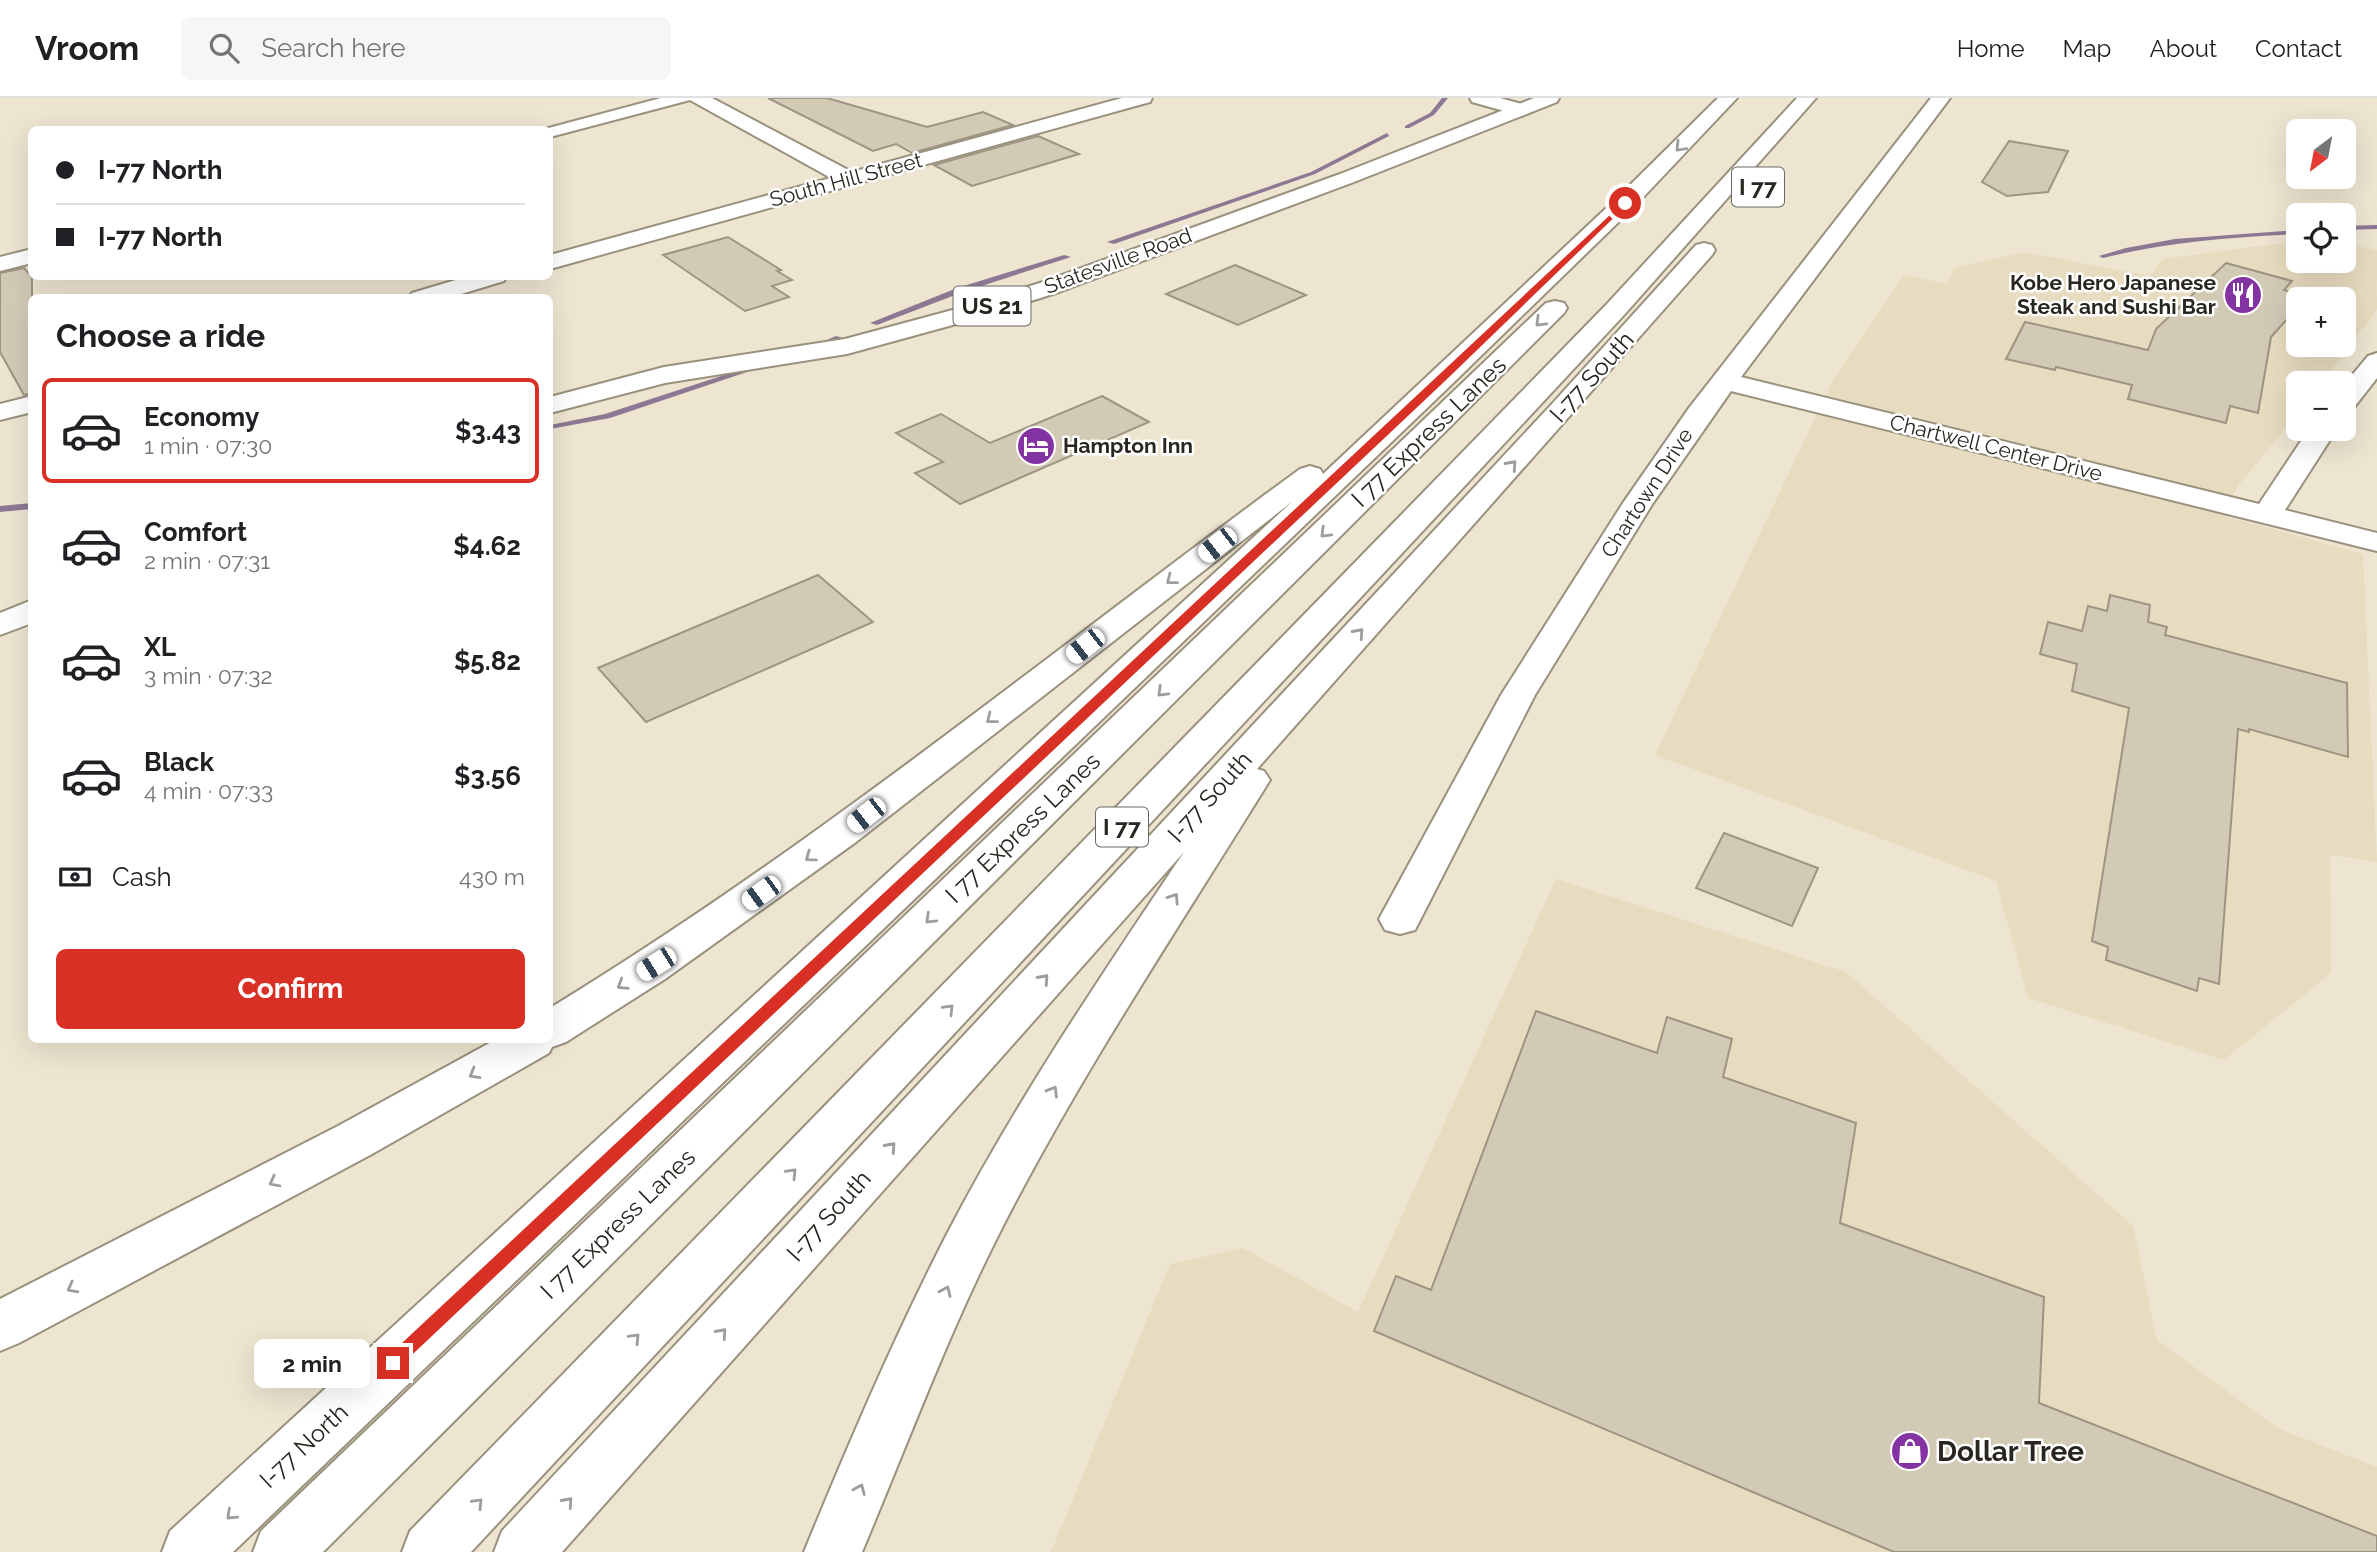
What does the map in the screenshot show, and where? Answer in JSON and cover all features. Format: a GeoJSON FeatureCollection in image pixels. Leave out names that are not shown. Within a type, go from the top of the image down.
{"type":"FeatureCollection","features":[{"type":"Feature","properties":{"kind":"main road"},"geometry":{"type":"LineString","coordinates":[[553,130],[683,98]]}},
{"type":"Feature","properties":{"kind":"main road"},"geometry":{"type":"LineString","coordinates":[[698,98],[849,179]]}},
{"type":"Feature","properties":{"kind":"main road","name":"South Hill Street"},"geometry":{"type":"LineString","coordinates":[[553,261],[1143,98]]}},
{"type":"Feature","properties":{"kind":"main road"},"geometry":{"type":"LineString","coordinates":[[1479,98],[1522,110]]}},
{"type":"Feature","properties":{"kind":"main road","name":"Statesville Road"},"geometry":{"type":"LineString","coordinates":[[553,404],[664,374],[847,346],[969,313],[1051,287],[1550,98]]}},
{"type":"Feature","properties":{"kind":"main road","name":"I-77 North"},"geometry":{"type":"LineString","coordinates":[[191,1552],[1443,379],[1625,203],[1728,98]]}},
{"type":"Feature","properties":{"kind":"main road","name":"I 77 Express Lanes"},"geometry":{"type":"LineString","coordinates":[[282,1552],[1565,298],[1759,98]]}},
{"type":"Feature","properties":{"kind":"main road","name":"I 77 Express Lanes"},"geometry":{"type":"LineString","coordinates":[[431,1552],[1553,374],[1807,98]]}},
{"type":"Feature","properties":{"kind":"main road","name":"Chartown Drive"},"geometry":{"type":"LineString","coordinates":[[1400,919],[1518,695],[1638,503],[1724,381],[1941,98]]}},
{"type":"Feature","properties":{"kind":"main road","name":"I-77 South"},"geometry":{"type":"LineString","coordinates":[[523,1552],[1313,684],[1717,235]]}},
{"type":"Feature","properties":{"kind":"main road"},"geometry":{"type":"LineString","coordinates":[[0,264],[28,258]]}},
{"type":"Feature","properties":{"kind":"main road"},"geometry":{"type":"LineString","coordinates":[[434,294],[482,280]]}},
{"type":"Feature","properties":{"kind":"main road"},"geometry":{"type":"LineString","coordinates":[[2356,388],[2377,361]]}},
{"type":"Feature","properties":{"kind":"main road"},"geometry":{"type":"LineString","coordinates":[[553,1028],[666,957],[822,848],[1260,511],[1443,379]]}},
{"type":"Feature","properties":{"kind":"main road","name":"Chartwell Center Drive"},"geometry":{"type":"LineString","coordinates":[[1724,381],[2377,542]]}},
{"type":"Feature","properties":{"kind":"main road"},"geometry":{"type":"LineString","coordinates":[[0,412],[28,405]]}},
{"type":"Feature","properties":{"kind":"main road"},"geometry":{"type":"LineString","coordinates":[[2268,514],[2315,441]]}},
{"type":"Feature","properties":{"kind":"main road"},"geometry":{"type":"LineString","coordinates":[[0,625],[28,612]]}},
{"type":"Feature","properties":{"kind":"main road"},"geometry":{"type":"LineString","coordinates":[[833,1552],[951,1279],[986,1210],[1104,1006],[1313,684]]}},
{"type":"Feature","properties":{"kind":"main road"},"geometry":{"type":"LineString","coordinates":[[0,1326],[355,1140],[528,1043]]}},
{"type":"Feature","properties":{"kind":"shaded area"},"geometry":{"type":"Polygon","coordinates":[[[2286,243],[2286,273],[2356,273],[2356,246],[2377,250],[2377,309],[2356,337],[2356,287],[2286,287],[2286,357],[2341,357],[2331,371],[2286,371],[2286,428],[2237,487],[2225,516],[2363,554],[2377,862],[2330,855],[2331,973],[2224,1060],[2028,998],[1996,881],[1655,755],[1833,380],[1904,275],[1948,284],[1954,268],[2024,252],[2149,276],[2163,259],[2286,243]]]}},
{"type":"Feature","properties":{"kind":"shaded area"},"geometry":{"type":"Polygon","coordinates":[[[1556,879],[1846,972],[2133,1226],[2157,1340],[2279,1429],[2377,1467],[2377,1552],[1051,1552],[1170,1264],[1243,1248],[1358,1312],[1556,879]]]}},
{"type":"Feature","properties":{"kind":"building"},"geometry":{"type":"Polygon","coordinates":[[[768,98],[827,98],[927,127],[983,112],[1013,125],[912,153],[896,144],[873,151],[768,98]]]}},
{"type":"Feature","properties":{"kind":"building"},"geometry":{"type":"Polygon","coordinates":[[[1038,136],[1079,154],[972,186],[934,165],[1038,136]]]}},
{"type":"Feature","properties":{"kind":"building"},"geometry":{"type":"Polygon","coordinates":[[[2009,141],[2068,151],[2048,192],[2007,196],[1982,182],[2009,141]]]}},
{"type":"Feature","properties":{"kind":"building"},"geometry":{"type":"Polygon","coordinates":[[[728,237],[781,270],[777,271],[792,280],[772,286],[789,297],[745,311],[663,255],[728,237]]]}},
{"type":"Feature","properties":{"kind":"building"},"geometry":{"type":"Polygon","coordinates":[[[2226,263],[2292,281],[2284,290],[2286,320],[2271,337],[2258,413],[2230,406],[2226,423],[2128,399],[2132,385],[2056,367],[2055,370],[2006,359],[2025,322],[2148,350],[2156,329],[2226,263]]]}},
{"type":"Feature","properties":{"kind":"building"},"geometry":{"type":"Polygon","coordinates":[[[1235,265],[1306,295],[1238,325],[1166,294],[1235,265]]]}},
{"type":"Feature","properties":{"kind":"building"},"geometry":{"type":"Polygon","coordinates":[[[24,268],[28,272],[28,280],[32,280],[32,294],[28,294],[28,394],[24,395],[0,352],[0,273],[24,268]]]}},
{"type":"Feature","properties":{"kind":"building","name":"Hampton Inn"},"geometry":{"type":"Polygon","coordinates":[[[1102,396],[1149,422],[960,504],[915,473],[943,462],[896,433],[941,414],[990,443],[1102,396]]]}},
{"type":"Feature","properties":{"kind":"building"},"geometry":{"type":"Polygon","coordinates":[[[818,575],[873,622],[646,722],[598,668],[818,575]]]}},
{"type":"Feature","properties":{"kind":"building"},"geometry":{"type":"Polygon","coordinates":[[[2110,595],[2150,605],[2148,622],[2167,627],[2165,635],[2347,683],[2348,757],[2249,729],[2249,732],[2238,729],[2219,984],[2199,978],[2197,991],[2106,960],[2108,947],[2092,941],[2129,708],[2072,691],[2077,664],[2040,654],[2048,622],[2082,631],[2088,606],[2107,611],[2110,595]]]}},
{"type":"Feature","properties":{"kind":"building"},"geometry":{"type":"Polygon","coordinates":[[[1724,833],[1818,868],[1792,926],[1696,888],[1724,833]]]}},
{"type":"Feature","properties":{"kind":"building"},"geometry":{"type":"Polygon","coordinates":[[[1536,1011],[1657,1053],[1667,1017],[1732,1039],[1723,1077],[1856,1123],[1840,1223],[2044,1297],[2039,1403],[2377,1536],[2377,1552],[1894,1552],[1374,1331],[1396,1276],[1431,1290],[1536,1011]]]}},
{"type":"Feature","properties":{"kind":"waterway"},"geometry":{"type":"LineString","coordinates":[[1407,127],[1432,114],[1445,98]]}},
{"type":"Feature","properties":{"kind":"waterway"},"geometry":{"type":"LineString","coordinates":[[1111,242],[1313,173],[1387,135]]}},
{"type":"Feature","properties":{"kind":"waterway"},"geometry":{"type":"LineString","coordinates":[[2356,228],[2377,227]]}},
{"type":"Feature","properties":{"kind":"waterway"},"geometry":{"type":"LineString","coordinates":[[2103,256],[2175,241],[2286,233]]}},
{"type":"Feature","properties":{"kind":"waterway"},"geometry":{"type":"LineString","coordinates":[[874,323],[960,290],[1067,257]]}},
{"type":"Feature","properties":{"kind":"waterway"},"geometry":{"type":"LineString","coordinates":[[814,347],[839,338]]}},
{"type":"Feature","properties":{"kind":"waterway"},"geometry":{"type":"LineString","coordinates":[[553,426],[607,416],[767,364]]}},
{"type":"Feature","properties":{"kind":"waterway"},"geometry":{"type":"LineString","coordinates":[[0,509],[28,506]]}},
{"type":"Feature","properties":{"kind":"place","name":"Kobe Hero Japanese Steak and Sushi Bar"},"geometry":{"type":"Point","coordinates":[2243,295]}},
{"type":"Feature","properties":{"kind":"place","name":"Hampton Inn"},"geometry":{"type":"Point","coordinates":[1036,446]}},
{"type":"Feature","properties":{"kind":"place","name":"Dollar Tree"},"geometry":{"type":"Point","coordinates":[1910,1451]}},
{"type":"Feature","properties":{"kind":"route"},"geometry":{"type":"LineString","coordinates":[[393,1363],[1443,379],[1625,203]]}}]}
